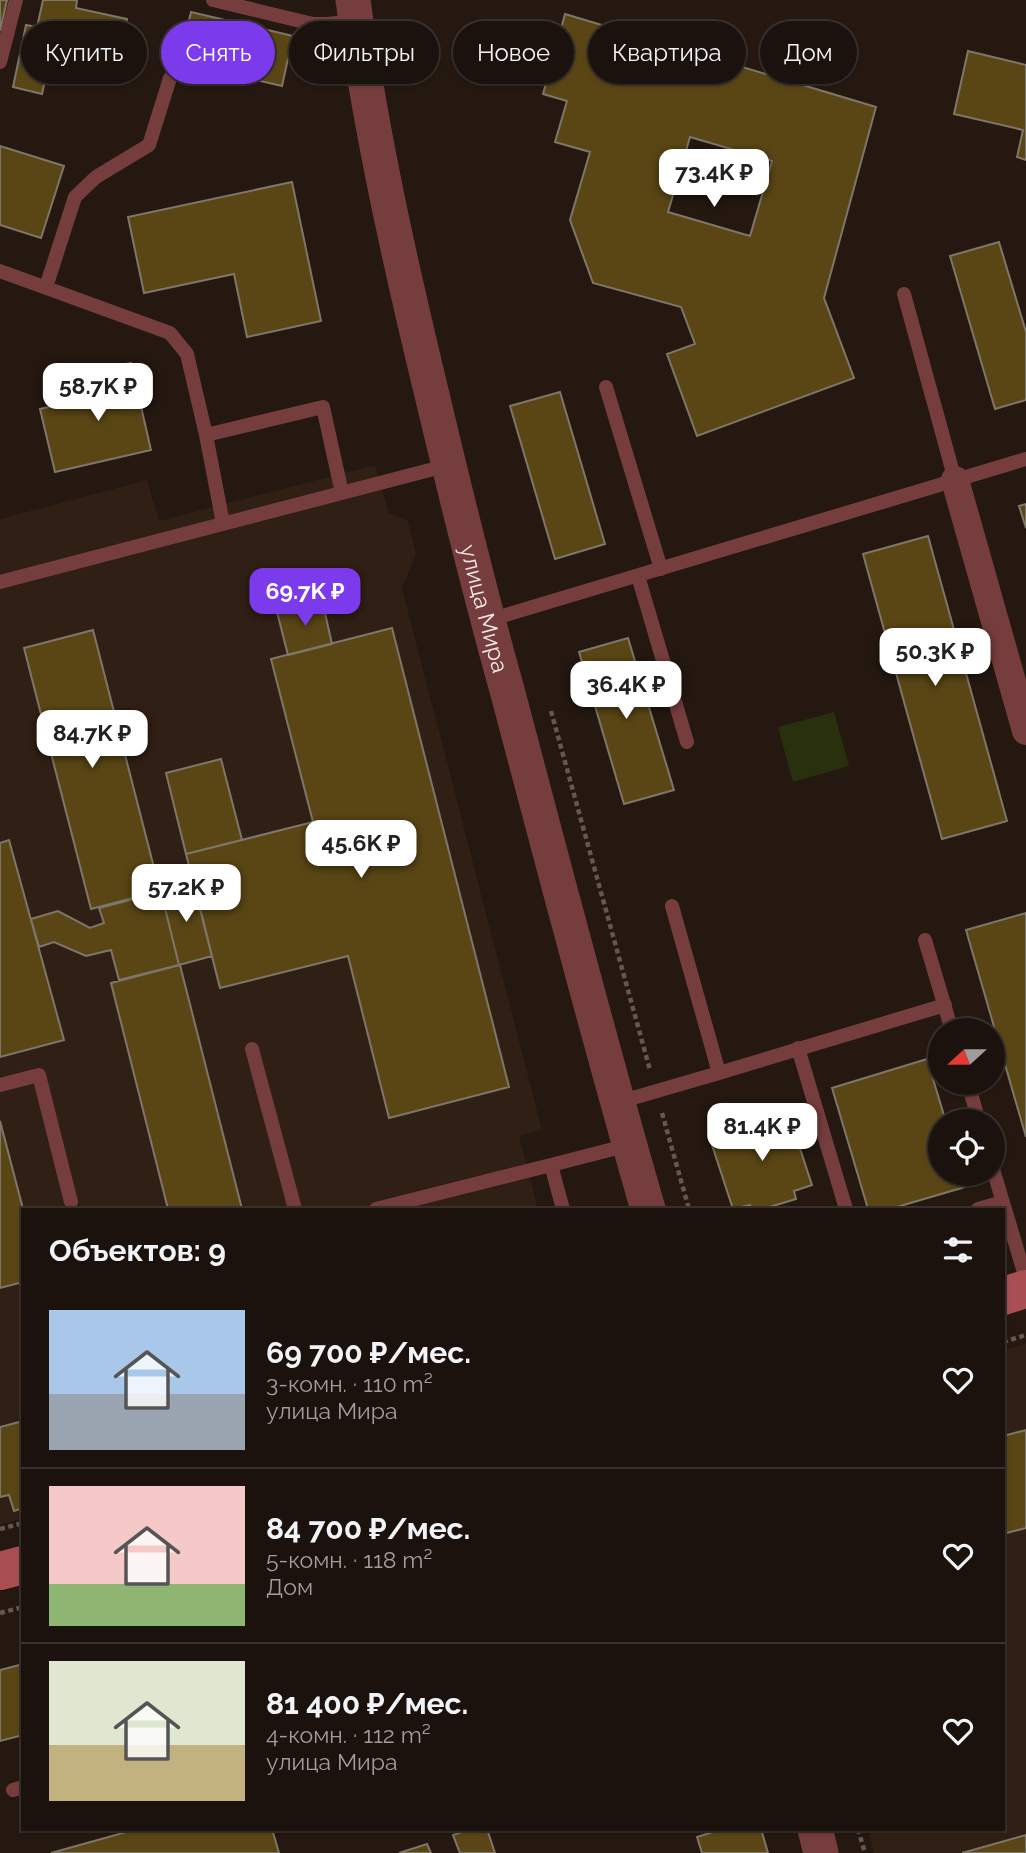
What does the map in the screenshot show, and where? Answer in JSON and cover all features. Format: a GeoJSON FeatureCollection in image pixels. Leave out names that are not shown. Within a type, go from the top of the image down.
{"type":"FeatureCollection","features":[{"type":"Feature","properties":{"kind":"main road"},"geometry":{"type":"LineString","coordinates":[[1005,1295],[1026,1289]]}},
{"type":"Feature","properties":{"kind":"main road"},"geometry":{"type":"LineString","coordinates":[[0,1571],[21,1566]]}},
{"type":"Feature","properties":{"kind":"street","name":"улица Мира"},"geometry":{"type":"LineString","coordinates":[[355,10],[388,204],[410,306],[488,621],[648,1208]]}},
{"type":"Feature","properties":{"kind":"street"},"geometry":{"type":"LineString","coordinates":[[955,480],[1026,730]]}},
{"type":"Feature","properties":{"kind":"street"},"geometry":{"type":"LineString","coordinates":[[816,1831],[821,1853]]}},
{"type":"Feature","properties":{"kind":"lane"},"geometry":{"type":"LineString","coordinates":[[0,62],[16,0]]}},
{"type":"Feature","properties":{"kind":"lane"},"geometry":{"type":"LineString","coordinates":[[213,0],[313,24],[327,24],[355,10]]}},
{"type":"Feature","properties":{"kind":"lane"},"geometry":{"type":"LineString","coordinates":[[46,287],[75,197],[96,177],[149,145],[168,84]]}},
{"type":"Feature","properties":{"kind":"lane"},"geometry":{"type":"LineString","coordinates":[[0,271],[170,333],[187,354],[223,523]]}},
{"type":"Feature","properties":{"kind":"lane"},"geometry":{"type":"LineString","coordinates":[[904,294],[955,480]]}},
{"type":"Feature","properties":{"kind":"lane"},"geometry":{"type":"LineString","coordinates":[[606,387],[661,569]]}},
{"type":"Feature","properties":{"kind":"lane"},"geometry":{"type":"LineString","coordinates":[[206,435],[323,407],[342,493]]}},
{"type":"Feature","properties":{"kind":"lane"},"geometry":{"type":"LineString","coordinates":[[488,621],[1026,459]]}},
{"type":"Feature","properties":{"kind":"lane"},"geometry":{"type":"LineString","coordinates":[[0,583],[449,465]]}},
{"type":"Feature","properties":{"kind":"lane"},"geometry":{"type":"LineString","coordinates":[[638,576],[687,742]]}},
{"type":"Feature","properties":{"kind":"lane"},"geometry":{"type":"LineString","coordinates":[[672,906],[719,1073]]}},
{"type":"Feature","properties":{"kind":"lane"},"geometry":{"type":"LineString","coordinates":[[925,940],[948,1018]]}},
{"type":"Feature","properties":{"kind":"lane"},"geometry":{"type":"LineString","coordinates":[[617,1102],[945,1005]]}},
{"type":"Feature","properties":{"kind":"lane"},"geometry":{"type":"LineString","coordinates":[[798,1048],[846,1208]]}},
{"type":"Feature","properties":{"kind":"lane"},"geometry":{"type":"LineString","coordinates":[[252,1049],[295,1208]]}},
{"type":"Feature","properties":{"kind":"lane"},"geometry":{"type":"LineString","coordinates":[[0,1085],[39,1075],[71,1202]]}},
{"type":"Feature","properties":{"kind":"lane"},"geometry":{"type":"LineString","coordinates":[[380,1208],[629,1145]]}},
{"type":"Feature","properties":{"kind":"lane"},"geometry":{"type":"LineString","coordinates":[[551,1165],[563,1208]]}},
{"type":"Feature","properties":{"kind":"lane"},"geometry":{"type":"LineString","coordinates":[[998,1186],[1005,1208]]}},
{"type":"Feature","properties":{"kind":"lane"},"geometry":{"type":"LineString","coordinates":[[982,1208],[1003,1202]]}},
{"type":"Feature","properties":{"kind":"lane"},"geometry":{"type":"LineString","coordinates":[[1005,1209],[1026,1279]]}},
{"type":"Feature","properties":{"kind":"path"},"geometry":{"type":"LineString","coordinates":[[1005,1341],[1026,1335]]}},
{"type":"Feature","properties":{"kind":"path"},"geometry":{"type":"LineString","coordinates":[[0,1529],[21,1524]]}},
{"type":"Feature","properties":{"kind":"path"},"geometry":{"type":"LineString","coordinates":[[0,1613],[21,1608]]}},
{"type":"Feature","properties":{"kind":"path"},"geometry":{"type":"LineString","coordinates":[[859,1831],[865,1853]]}},
{"type":"Feature","properties":{"kind":"shaded area"},"geometry":{"type":"Polygon","coordinates":[[[375,465],[389,513],[408,521],[416,554],[402,588],[542,1130],[519,1136],[538,1208],[21,1208],[21,1519],[0,1525],[0,519],[147,480],[159,521],[375,465]]]}},
{"type":"Feature","properties":{"kind":"shaded area"},"geometry":{"type":"Polygon","coordinates":[[[1026,1344],[1026,1853],[874,1853],[868,1831],[1005,1831],[1005,1349],[1026,1344]]]}},
{"type":"Feature","properties":{"kind":"green space"},"geometry":{"type":"Polygon","coordinates":[[[834,712],[849,766],[793,782],[778,727],[834,712]]]}},
{"type":"Feature","properties":{"kind":"building"},"geometry":{"type":"Polygon","coordinates":[[[0,0],[7,0],[0,31],[0,0]]]}},
{"type":"Feature","properties":{"kind":"building"},"geometry":{"type":"Polygon","coordinates":[[[43,0],[77,0],[76,8],[127,19],[127,21],[38,21],[43,0]]]}},
{"type":"Feature","properties":{"kind":"building"},"geometry":{"type":"Polygon","coordinates":[[[191,12],[229,21],[189,21],[191,12]]]}},
{"type":"Feature","properties":{"kind":"building"},"geometry":{"type":"Polygon","coordinates":[[[565,14],[588,21],[588,84],[746,84],[746,68],[760,72],[760,84],[799,84],[876,107],[824,298],[854,378],[697,436],[667,354],[695,344],[681,307],[593,283],[570,220],[590,152],[555,142],[567,101],[543,94],[546,84],[574,84],[574,21],[563,21],[565,14]],[[690,137],[668,212],[750,236],[772,161],[690,137]]]}},
{"type":"Feature","properties":{"kind":"building"},"geometry":{"type":"Polygon","coordinates":[[[275,32],[289,35],[289,54],[282,86],[273,84],[275,32]]]}},
{"type":"Feature","properties":{"kind":"building"},"geometry":{"type":"Polygon","coordinates":[[[21,49],[21,84],[44,84],[42,94],[13,87],[21,49]]]}},
{"type":"Feature","properties":{"kind":"building"},"geometry":{"type":"Polygon","coordinates":[[[968,51],[1026,65],[1026,160],[1017,157],[1023,130],[954,114],[968,51]]]}},
{"type":"Feature","properties":{"kind":"building"},"geometry":{"type":"Polygon","coordinates":[[[0,146],[64,166],[41,238],[0,225],[0,146]]]}},
{"type":"Feature","properties":{"kind":"building"},"geometry":{"type":"Polygon","coordinates":[[[292,182],[321,321],[247,337],[234,274],[144,293],[128,217],[292,182]]]}},
{"type":"Feature","properties":{"kind":"building"},"geometry":{"type":"Polygon","coordinates":[[[999,242],[1026,332],[1026,400],[995,409],[950,256],[999,242]]]}},
{"type":"Feature","properties":{"kind":"building"},"geometry":{"type":"Polygon","coordinates":[[[131,363],[151,450],[55,472],[40,409],[100,395],[94,371],[131,363]]]}},
{"type":"Feature","properties":{"kind":"building"},"geometry":{"type":"Polygon","coordinates":[[[560,392],[605,544],[555,559],[510,406],[560,392]]]}},
{"type":"Feature","properties":{"kind":"building"},"geometry":{"type":"Polygon","coordinates":[[[1026,504],[1026,528],[1019,506],[1026,504]]]}},
{"type":"Feature","properties":{"kind":"building"},"geometry":{"type":"Polygon","coordinates":[[[928,536],[1007,821],[942,839],[863,554],[928,536]]]}},
{"type":"Feature","properties":{"kind":"building"},"geometry":{"type":"Polygon","coordinates":[[[322,600],[332,644],[288,655],[277,612],[322,600]]]}},
{"type":"Feature","properties":{"kind":"building"},"geometry":{"type":"Polygon","coordinates":[[[392,628],[509,1087],[389,1118],[348,956],[220,988],[186,854],[313,822],[271,659],[392,628]]]}},
{"type":"Feature","properties":{"kind":"building"},"geometry":{"type":"Polygon","coordinates":[[[93,630],[160,891],[91,909],[24,648],[93,630]]]}},
{"type":"Feature","properties":{"kind":"building"},"geometry":{"type":"Polygon","coordinates":[[[628,638],[674,790],[624,804],[579,652],[628,638]]]}},
{"type":"Feature","properties":{"kind":"building"},"geometry":{"type":"Polygon","coordinates":[[[221,759],[242,840],[186,854],[166,773],[221,759]]]}},
{"type":"Feature","properties":{"kind":"building"},"geometry":{"type":"Polygon","coordinates":[[[9,840],[64,1040],[0,1057],[0,843],[9,840]]]}},
{"type":"Feature","properties":{"kind":"building"},"geometry":{"type":"Polygon","coordinates":[[[194,883],[212,956],[179,965],[161,892],[194,883]]]}},
{"type":"Feature","properties":{"kind":"building"},"geometry":{"type":"Polygon","coordinates":[[[161,892],[179,965],[119,980],[111,950],[86,956],[54,942],[39,947],[31,919],[58,911],[90,928],[104,923],[99,908],[161,892]]]}},
{"type":"Feature","properties":{"kind":"building"},"geometry":{"type":"Polygon","coordinates":[[[1026,913],[1026,1137],[1005,1065],[1005,1018],[992,1018],[966,930],[1026,913]]]}},
{"type":"Feature","properties":{"kind":"building"},"geometry":{"type":"Polygon","coordinates":[[[180,965],[242,1208],[168,1208],[111,983],[180,965]]]}},
{"type":"Feature","properties":{"kind":"building"},"geometry":{"type":"Polygon","coordinates":[[[927,1059],[928,1096],[938,1096],[942,1109],[928,1109],[928,1186],[965,1187],[893,1208],[868,1208],[832,1088],[927,1059]]]}},
{"type":"Feature","properties":{"kind":"building"},"geometry":{"type":"Polygon","coordinates":[[[770,1114],[773,1123],[790,1118],[812,1185],[794,1191],[796,1199],[766,1208],[752,1208],[750,1205],[733,1208],[711,1142],[730,1136],[727,1128],[770,1114]]]}},
{"type":"Feature","properties":{"kind":"building"},"geometry":{"type":"Polygon","coordinates":[[[0,1121],[23,1208],[21,1283],[0,1288],[0,1121]]]}},
{"type":"Feature","properties":{"kind":"building"},"geometry":{"type":"Polygon","coordinates":[[[21,1422],[21,1509],[14,1511],[9,1495],[0,1497],[0,1427],[21,1422]]]}},
{"type":"Feature","properties":{"kind":"building"},"geometry":{"type":"Polygon","coordinates":[[[1026,1430],[1026,1528],[1005,1533],[1005,1435],[1026,1430]]]}},
{"type":"Feature","properties":{"kind":"building"},"geometry":{"type":"Polygon","coordinates":[[[21,1665],[21,1736],[0,1741],[0,1670],[21,1665]]]}},
{"type":"Feature","properties":{"kind":"building"},"geometry":{"type":"Polygon","coordinates":[[[130,1831],[273,1831],[279,1853],[51,1853],[130,1831]]]}},
{"type":"Feature","properties":{"kind":"building"},"geometry":{"type":"Polygon","coordinates":[[[465,1831],[488,1831],[495,1853],[460,1853],[453,1835],[465,1831]]]}},
{"type":"Feature","properties":{"kind":"building"},"geometry":{"type":"Polygon","coordinates":[[[716,1831],[762,1831],[768,1853],[702,1853],[697,1837],[716,1831]]]}},
{"type":"Feature","properties":{"kind":"building"},"geometry":{"type":"Polygon","coordinates":[[[1026,1835],[1026,1853],[962,1853],[1026,1835]]]}},
{"type":"Feature","properties":{"kind":"building"},"geometry":{"type":"Polygon","coordinates":[[[427,1844],[431,1853],[399,1853],[427,1844]]]}}]}
